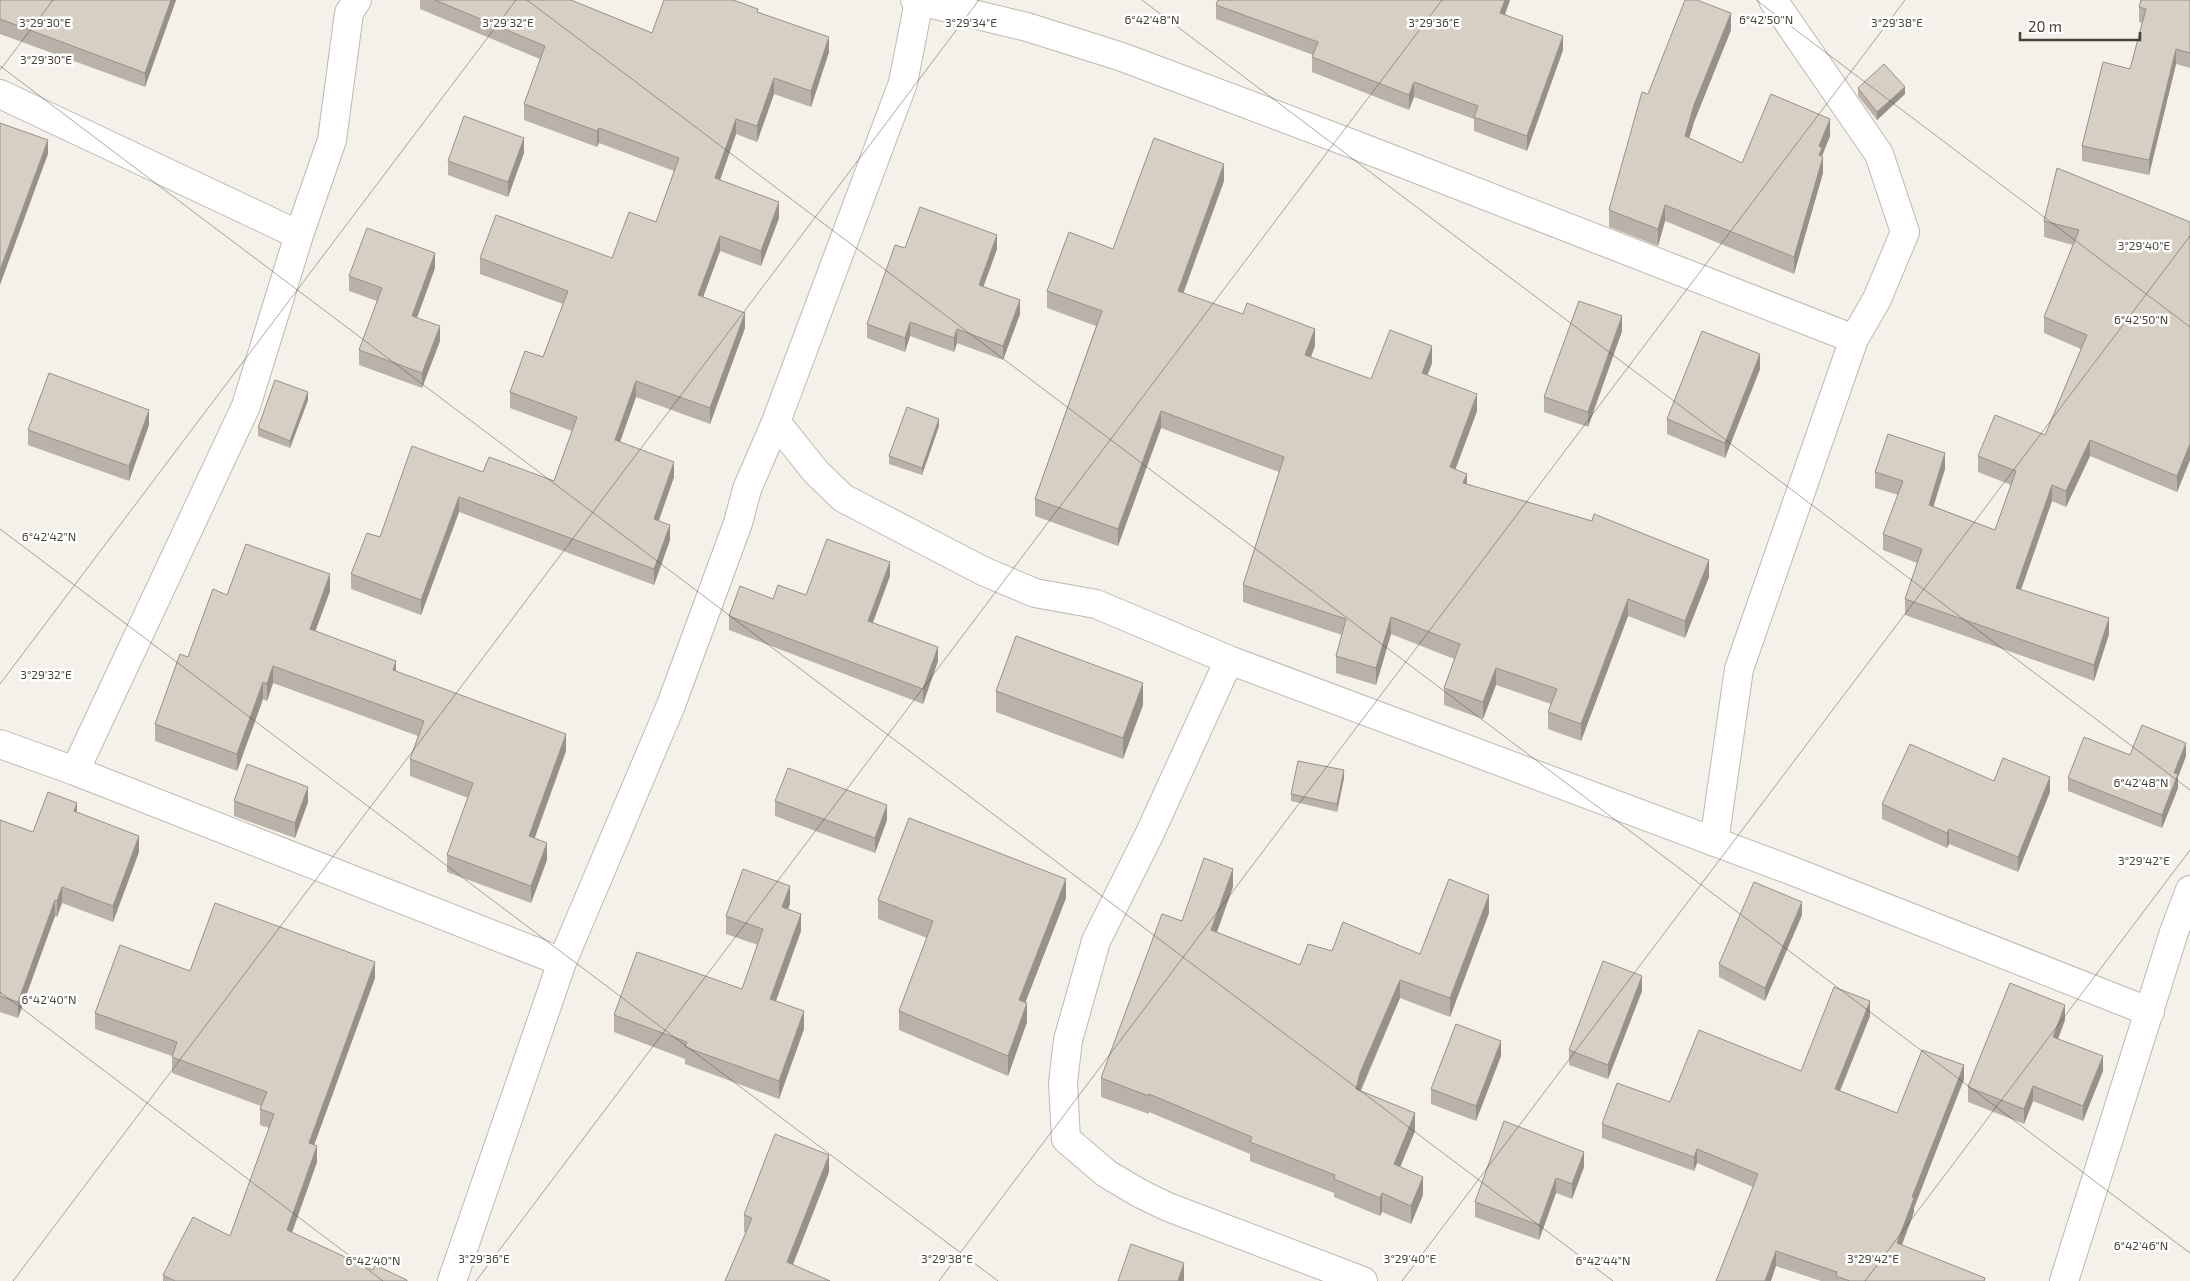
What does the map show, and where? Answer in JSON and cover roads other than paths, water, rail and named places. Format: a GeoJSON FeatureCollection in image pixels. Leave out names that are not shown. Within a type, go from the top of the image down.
{"type":"FeatureCollection","features":[{"type":"Feature","properties":{"kind":"street"},"geometry":{"type":"LineString","coordinates":[[75,771],[246,406],[299,234],[332,140],[350,14],[356,0]]}},
{"type":"Feature","properties":{"kind":"street"},"geometry":{"type":"LineString","coordinates":[[1714,842],[1739,669],[1854,339],[1877,299],[1905,232],[1879,154],[1773,0]]}},
{"type":"Feature","properties":{"kind":"street"},"geometry":{"type":"LineString","coordinates":[[452,1281],[562,962],[672,706],[738,523],[747,489],[776,422],[903,84],[917,1],[1027,27],[1122,57],[1367,149],[1854,339]]}},
{"type":"Feature","properties":{"kind":"street"},"geometry":{"type":"LineString","coordinates":[[0,94],[299,234]]}},
{"type":"Feature","properties":{"kind":"street"},"geometry":{"type":"LineString","coordinates":[[776,422],[816,472],[843,498],[982,571],[1034,593],[1096,604],[1229,660],[1903,913],[2150,1012]]}},
{"type":"Feature","properties":{"kind":"street"},"geometry":{"type":"LineString","coordinates":[[1229,660],[1149,835],[1096,941],[1068,1040],[1062,1084],[1066,1139],[1107,1174],[1159,1203],[1363,1281]]}},
{"type":"Feature","properties":{"kind":"street"},"geometry":{"type":"LineString","coordinates":[[0,744],[75,771],[562,962]]}},
{"type":"Feature","properties":{"kind":"street"},"geometry":{"type":"LineString","coordinates":[[2064,1281],[2174,932],[2190,890]]}}]}
